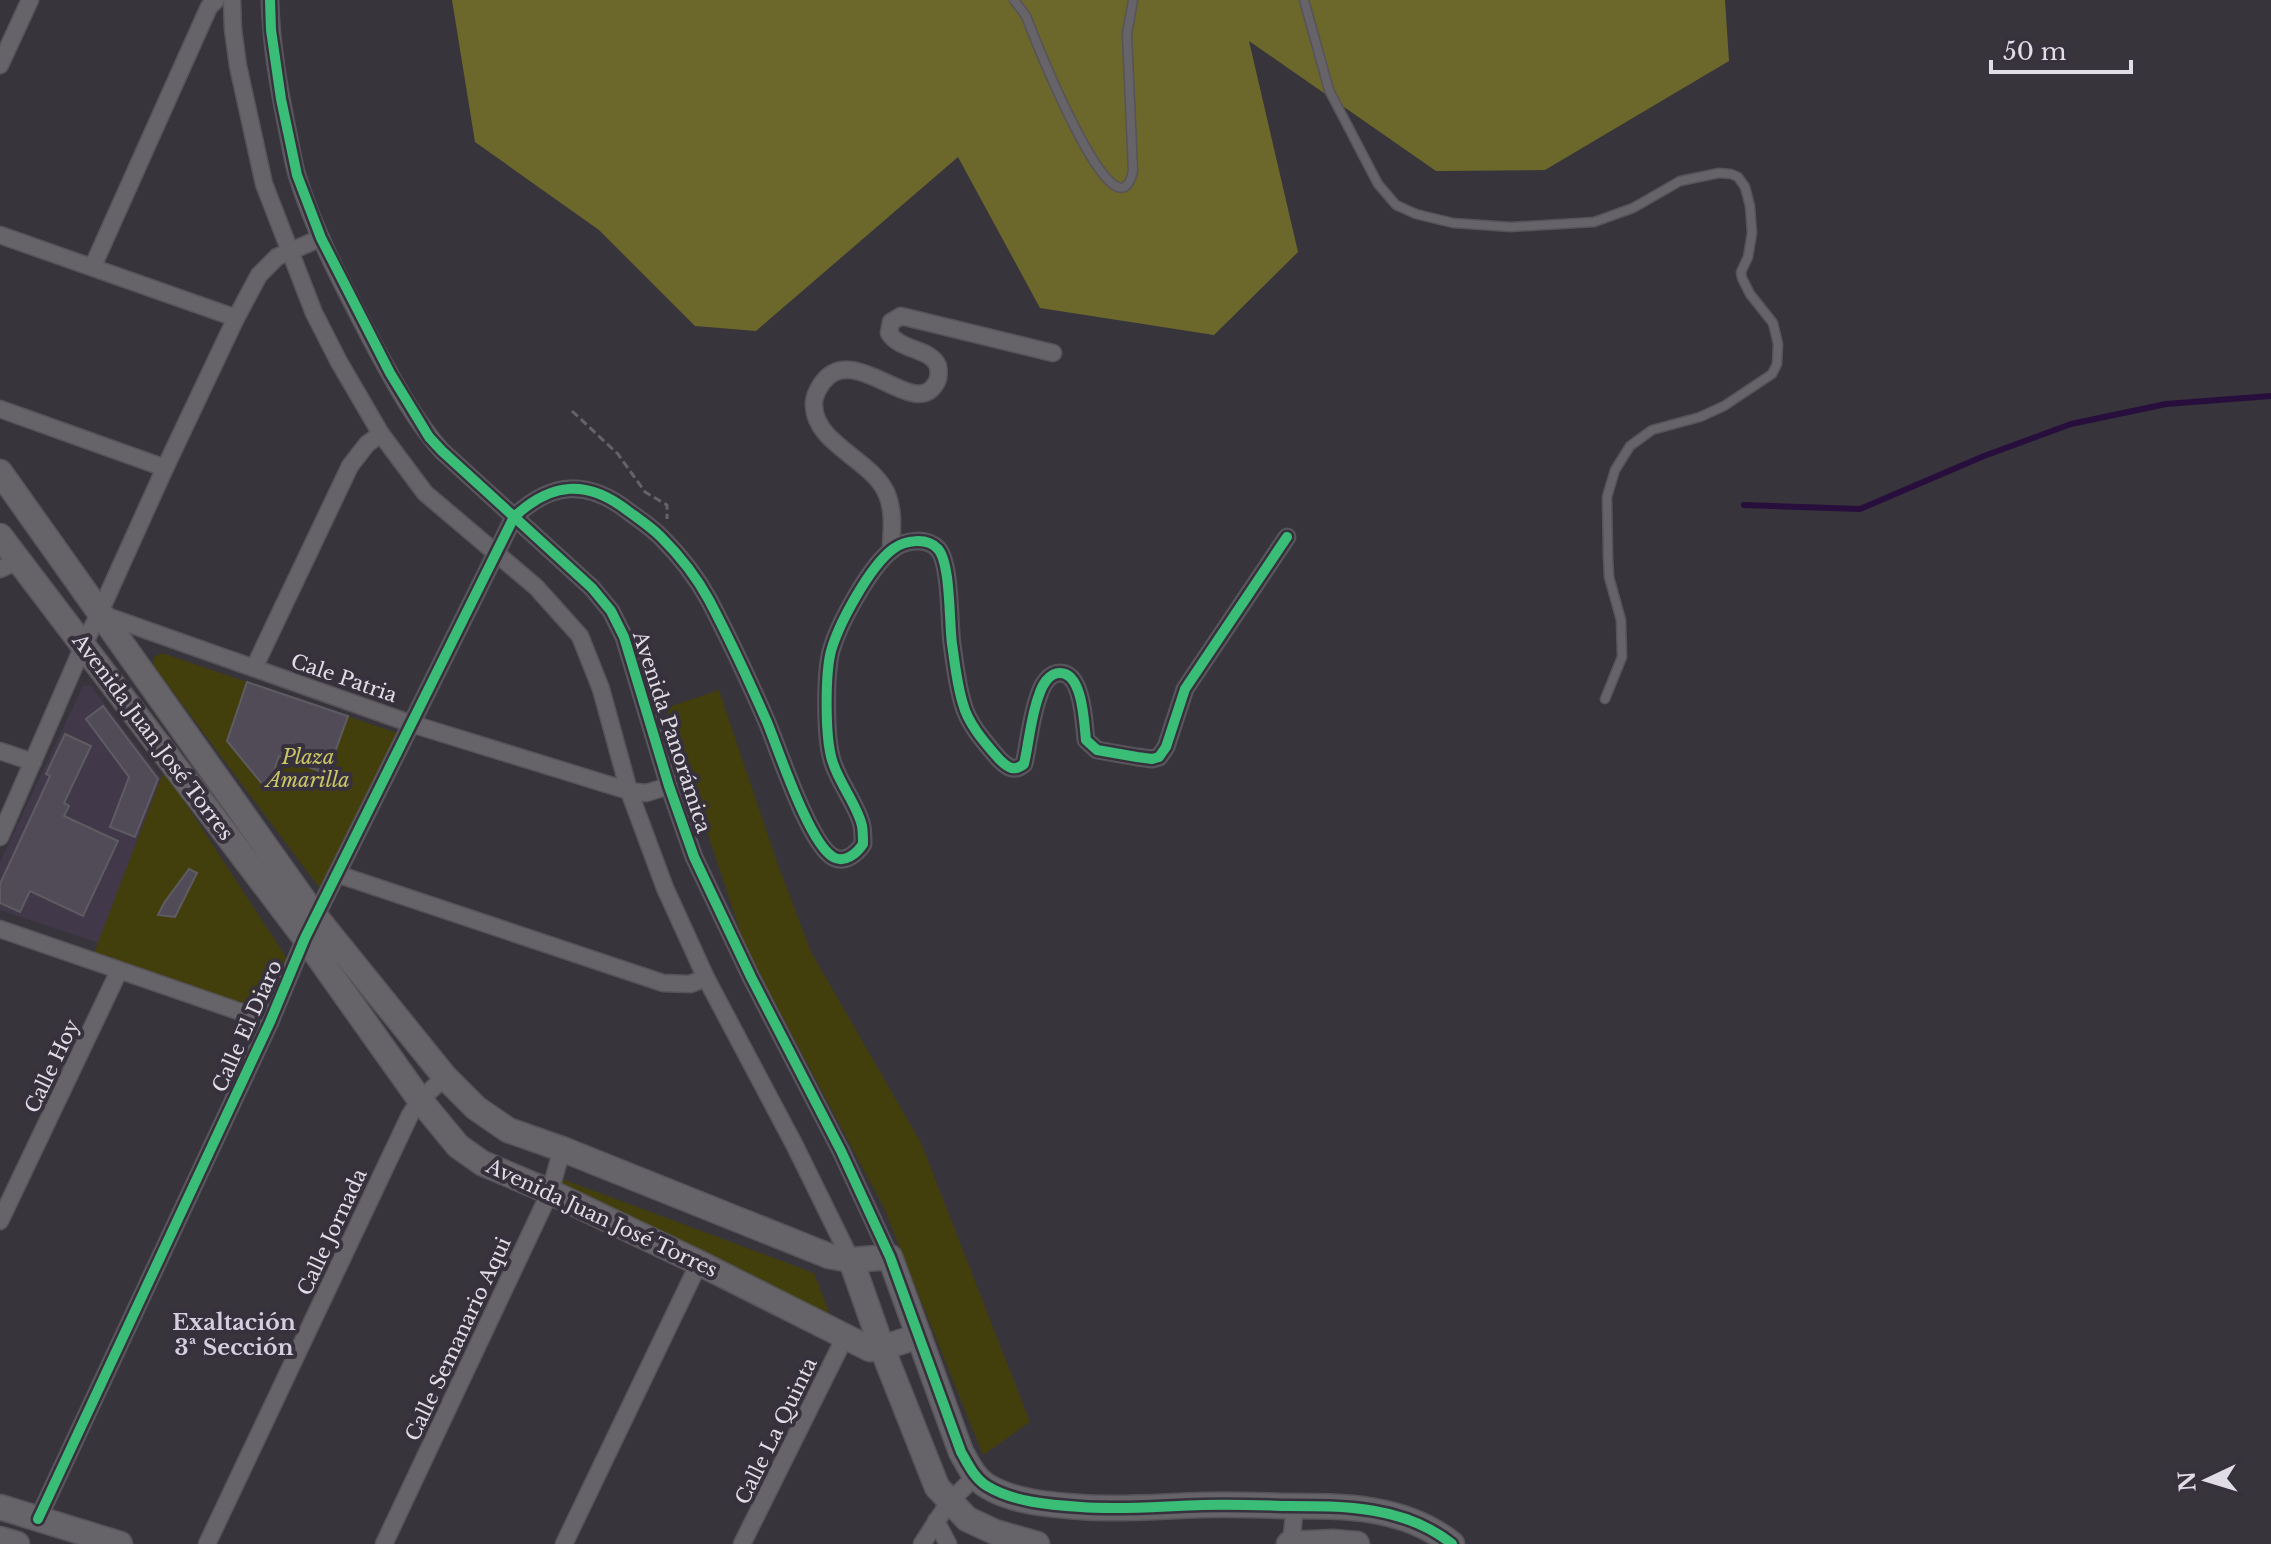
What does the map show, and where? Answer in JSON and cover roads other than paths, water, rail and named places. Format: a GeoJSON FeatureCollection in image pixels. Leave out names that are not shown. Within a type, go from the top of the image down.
{"type":"FeatureCollection","features":[{"type":"Feature","properties":{"kind":"street"},"geometry":{"type":"LineString","coordinates":[[0,65],[30,0]]}},
{"type":"Feature","properties":{"kind":"street"},"geometry":{"type":"LineString","coordinates":[[93,266],[209,7],[216,0]]}},
{"type":"Feature","properties":{"kind":"street"},"geometry":{"type":"LineString","coordinates":[[232,0],[238,66],[264,184],[314,313],[381,434],[425,493],[536,587],[580,636],[601,689],[629,791],[665,888],[706,978],[851,1260],[937,1487],[948,1544]]}},
{"type":"Feature","properties":{"kind":"street","name":"Avenida Panorámica"},"geometry":{"type":"LineString","coordinates":[[270,0],[281,99],[297,175],[321,238],[390,373],[429,437],[592,588],[611,611],[624,637],[669,786],[701,871],[751,977],[841,1151],[890,1257]]}},
{"type":"Feature","properties":{"kind":"street"},"geometry":{"type":"LineString","coordinates":[[0,235],[236,318]]}},
{"type":"Feature","properties":{"kind":"street"},"geometry":{"type":"LineString","coordinates":[[0,837],[165,468],[259,275],[277,257],[321,238]]}},
{"type":"Feature","properties":{"kind":"street"},"geometry":{"type":"LineString","coordinates":[[893,549],[892,513],[885,491],[866,467],[823,432],[818,424],[815,397],[824,380],[840,371],[859,370],[909,393],[929,392],[938,381],[939,368],[925,354],[894,342],[889,333],[891,322],[901,316],[1053,353]]}},
{"type":"Feature","properties":{"kind":"street"},"geometry":{"type":"LineString","coordinates":[[0,409],[165,468]]}},
{"type":"Feature","properties":{"kind":"street"},"geometry":{"type":"LineString","coordinates":[[254,668],[350,466],[359,452],[381,434]]}},
{"type":"Feature","properties":{"kind":"street","name":"Avenida Juan José Torres"},"geometry":{"type":"LineString","coordinates":[[0,472],[315,916],[445,1077],[491,1120],[508,1130],[829,1256],[851,1260],[890,1257]]}},
{"type":"Feature","properties":{"kind":"street"},"geometry":{"type":"LineString","coordinates":[[514,517],[544,496],[573,488],[589,489],[610,497],[661,537],[708,597],[766,720],[812,831],[824,849],[834,858],[843,860],[856,854],[863,844],[862,823],[842,784],[828,745],[831,654],[840,629],[876,565],[893,549],[900,544],[926,541],[939,550],[945,566],[951,643],[963,707],[985,743],[1006,766],[1018,769],[1024,764],[1038,695],[1055,673],[1064,673],[1073,679],[1079,691],[1086,740],[1090,745],[1097,750],[1137,757],[1159,757],[1166,747],[1185,689],[1287,537]]}},
{"type":"Feature","properties":{"kind":"street","name":"Calle El Diaro"},"geometry":{"type":"LineString","coordinates":[[38,1519],[270,1022],[315,916],[514,517]]}},
{"type":"Feature","properties":{"kind":"street","name":"Avenida Juan José Torres"},"geometry":{"type":"LineString","coordinates":[[0,536],[9,565],[84,644],[305,938],[420,1100],[458,1146],[482,1163],[699,1263],[870,1349],[882,1348]]}},
{"type":"Feature","properties":{"kind":"street","name":"Cale Patria"},"geometry":{"type":"LineString","coordinates":[[99,614],[412,724],[629,791],[646,793],[669,786]]}},
{"type":"Feature","properties":{"kind":"street"},"geometry":{"type":"LineString","coordinates":[[0,751],[33,762]]}},
{"type":"Feature","properties":{"kind":"street"},"geometry":{"type":"LineString","coordinates":[[337,874],[663,983],[690,984],[706,978]]}},
{"type":"Feature","properties":{"kind":"street"},"geometry":{"type":"LineString","coordinates":[[0,929],[270,1022]]}},
{"type":"Feature","properties":{"kind":"street","name":"Calle Hoy"},"geometry":{"type":"LineString","coordinates":[[0,1221],[119,971]]}},
{"type":"Feature","properties":{"kind":"street","name":"Calle Jornada"},"geometry":{"type":"LineString","coordinates":[[207,1544],[410,1115],[420,1100],[445,1077]]}},
{"type":"Feature","properties":{"kind":"street","name":"Calle Semanario Aqui"},"geometry":{"type":"LineString","coordinates":[[384,1544],[550,1192],[562,1149]]}},
{"type":"Feature","properties":{"kind":"street"},"geometry":{"type":"LineString","coordinates":[[890,1257],[961,1452],[976,1476],[998,1492],[1058,1505],[1105,1509],[1208,1505],[1364,1508],[1405,1518],[1440,1534],[1452,1544]]}},
{"type":"Feature","properties":{"kind":"street"},"geometry":{"type":"LineString","coordinates":[[564,1544],[699,1263]]}},
{"type":"Feature","properties":{"kind":"street"},"geometry":{"type":"LineString","coordinates":[[882,1348],[919,1336]]}},
{"type":"Feature","properties":{"kind":"street","name":"Calle La Quinta"},"geometry":{"type":"LineString","coordinates":[[742,1544],[845,1337]]}},
{"type":"Feature","properties":{"kind":"street"},"geometry":{"type":"LineString","coordinates":[[922,1544],[943,1512],[976,1476]]}},
{"type":"Feature","properties":{"kind":"street"},"geometry":{"type":"LineString","coordinates":[[1295,1506],[1290,1544],[1357,1544]]}},
{"type":"Feature","properties":{"kind":"street"},"geometry":{"type":"LineString","coordinates":[[0,1507],[120,1544]]}},
{"type":"Feature","properties":{"kind":"street"},"geometry":{"type":"LineString","coordinates":[[943,1512],[1023,1542],[1037,1544]]}},
{"type":"Feature","properties":{"kind":"street"},"geometry":{"type":"LineString","coordinates":[[0,1539],[17,1544]]}},
{"type":"Feature","properties":{"kind":"lane"},"geometry":{"type":"LineString","coordinates":[[1014,0],[1026,16],[1080,139],[1107,180],[1123,187],[1131,181],[1133,171],[1127,34],[1133,0]]}},
{"type":"Feature","properties":{"kind":"lane"},"geometry":{"type":"LineString","coordinates":[[1304,0],[1329,90],[1378,184],[1396,205],[1416,214],[1453,223],[1511,227],[1594,222],[1633,208],[1680,181],[1719,173],[1731,174],[1738,177],[1745,187],[1752,233],[1742,278],[1750,294],[1773,323],[1778,344],[1777,364],[1772,374],[1724,406],[1700,417],[1652,430],[1630,446],[1615,470],[1607,497],[1608,556],[1609,577],[1621,620],[1622,657],[1605,699]]}},
{"type":"Feature","properties":{"kind":"waterway"},"geometry":{"type":"LineString","coordinates":[[1744,505],[1860,509],[1984,456],[2071,424],[2166,404],[2271,396]]}},
{"type":"Feature","properties":{"kind":"district","name":"Exaltación 3ª Sección"},"geometry":{"type":"Point","coordinates":[234,1334]}},
{"type":"Feature","properties":{"kind":"park label","name":"Plaza Amarilla"},"geometry":{"type":"Point","coordinates":[308,768]}}]}
